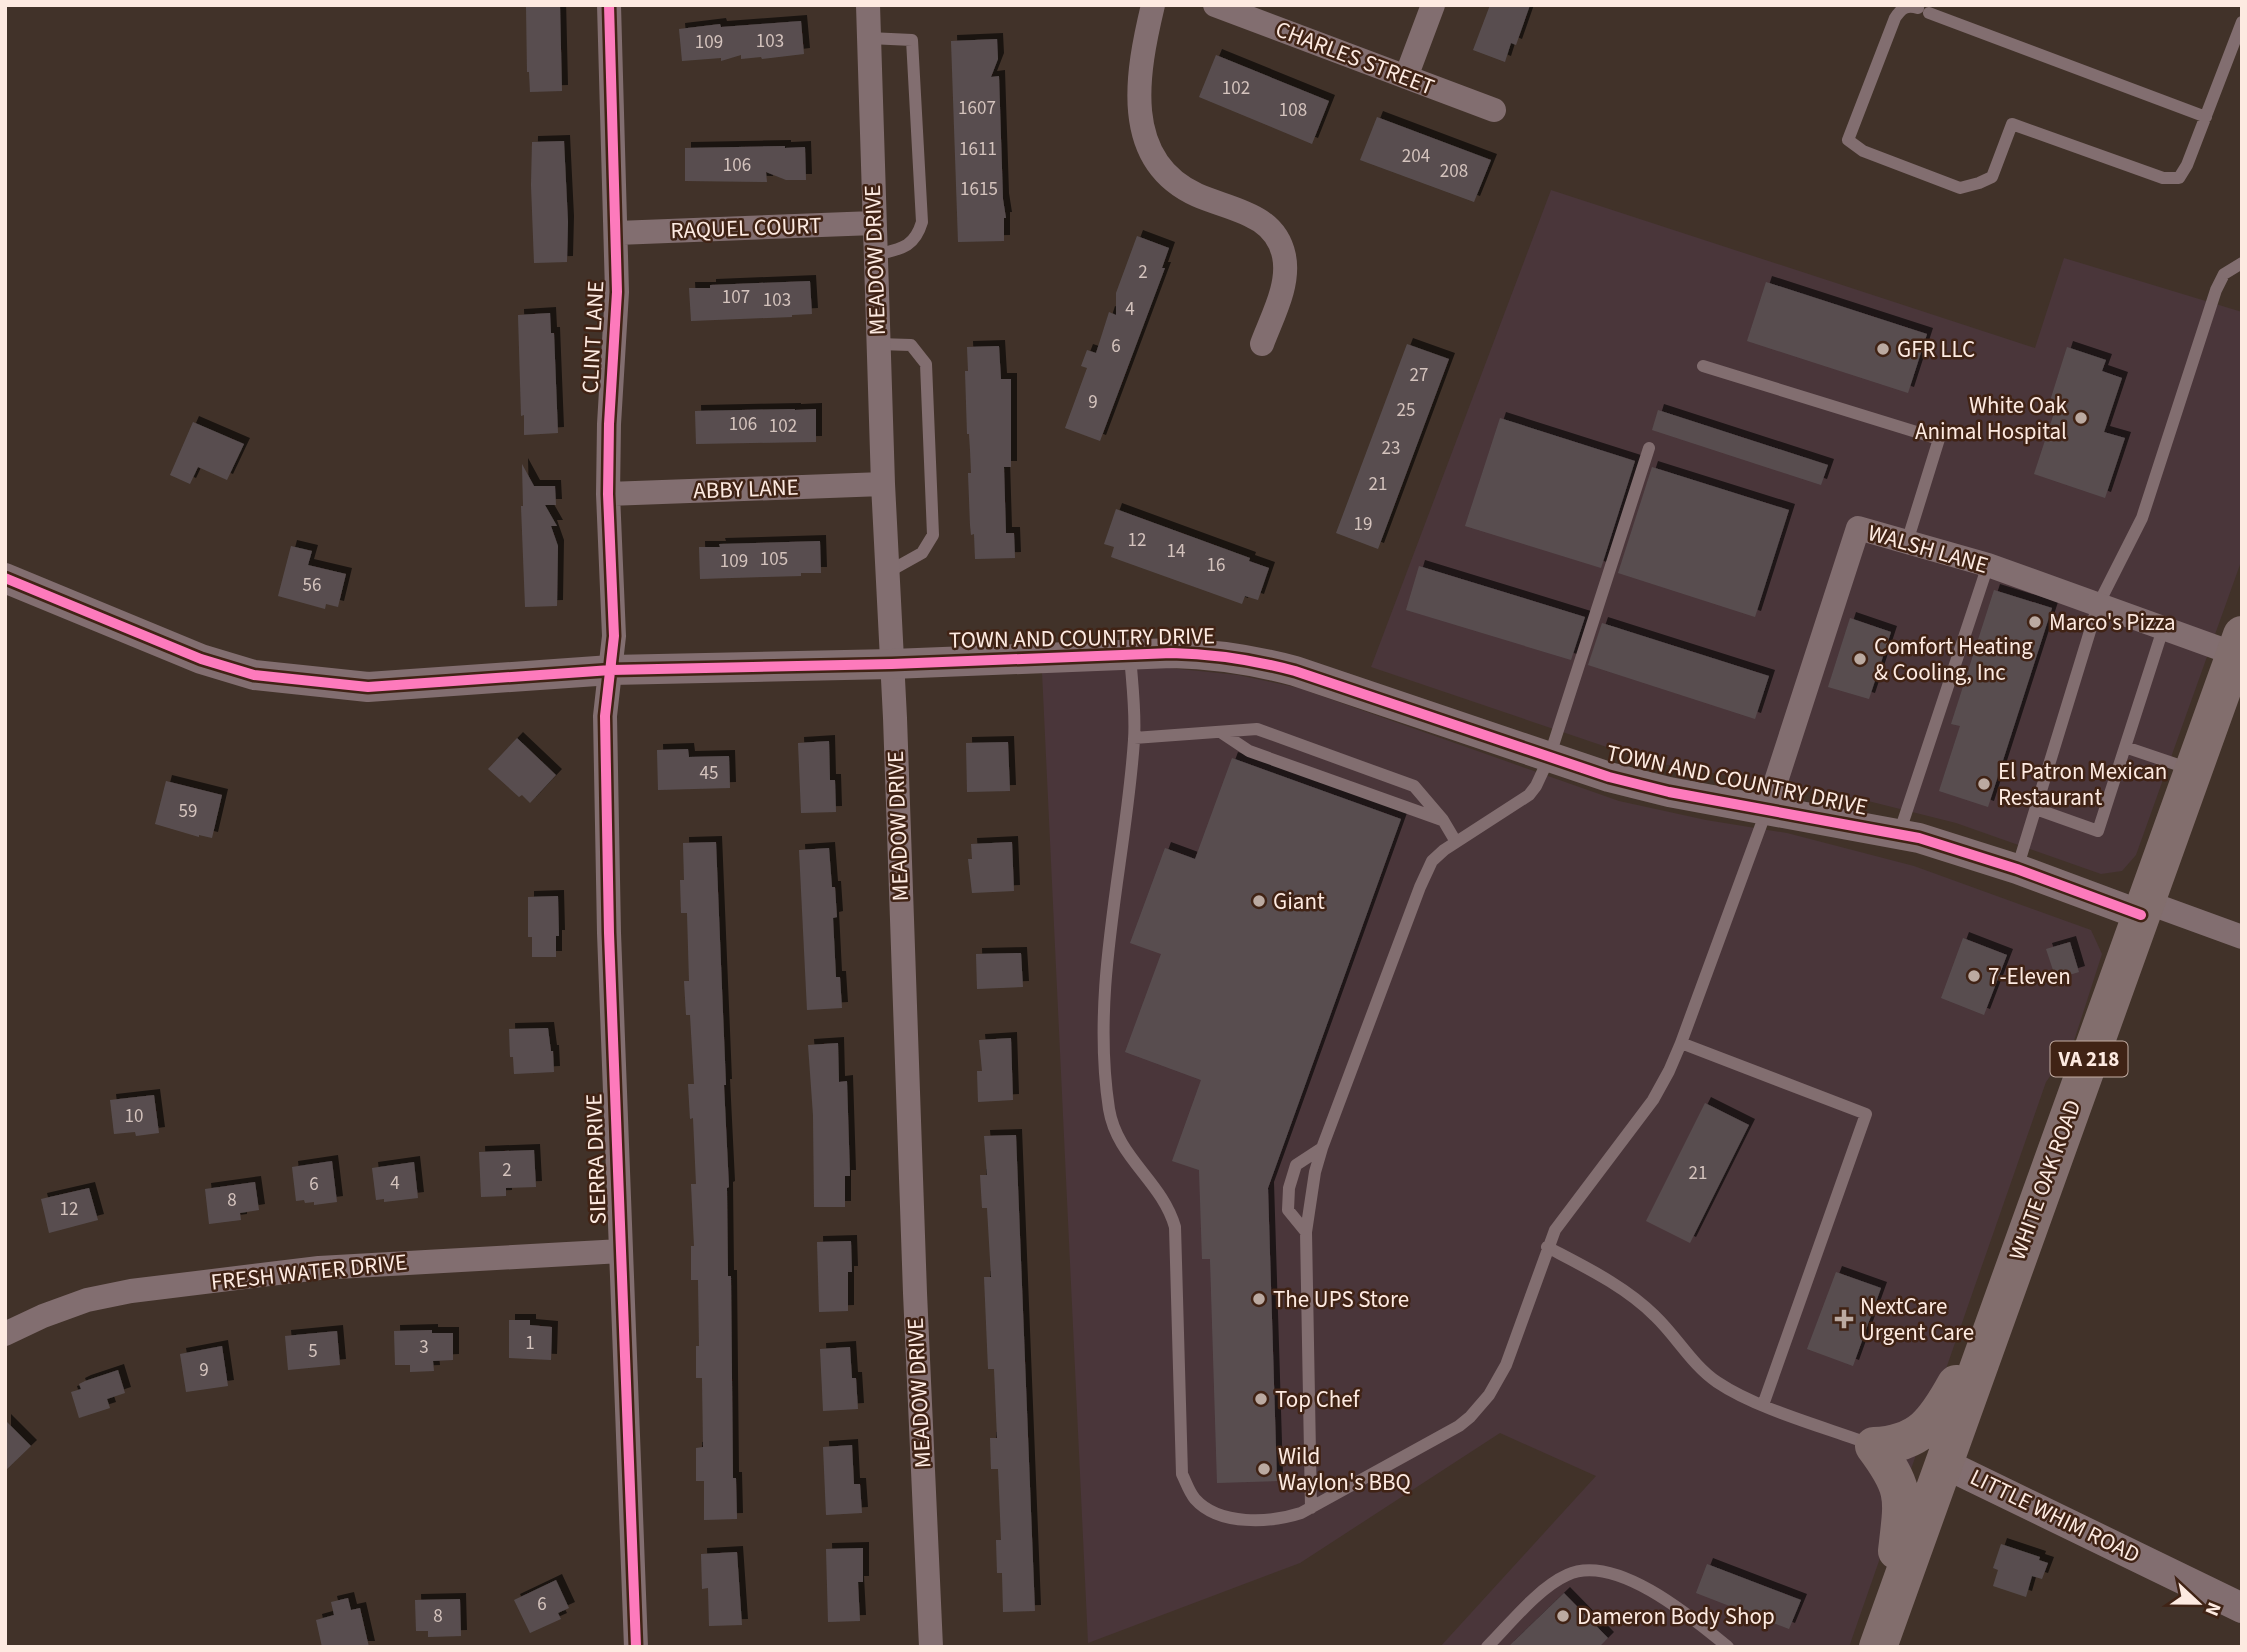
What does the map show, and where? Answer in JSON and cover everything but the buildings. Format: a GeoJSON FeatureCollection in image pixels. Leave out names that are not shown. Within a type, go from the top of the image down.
{"type":"FeatureCollection","features":[{"type":"Feature","properties":{"kind":"main road","name":"WHITE OAK ROAD"},"geometry":{"type":"LineString","coordinates":[[1878,1647],[2238,644]]}},
{"type":"Feature","properties":{"kind":"main road"},"geometry":{"type":"LineString","coordinates":[[1892,1608],[1901,1510],[1900,1487],[1874,1446],[1915,1437],[1935,1418],[2001,1303]]}},
{"type":"Feature","properties":{"kind":"street","name":"CLINT LANE"},"geometry":{"type":"LineString","coordinates":[[609,5],[617,233],[608,494],[614,636],[611,670]]}},
{"type":"Feature","properties":{"kind":"street","name":"MEADOW DRIVE"},"geometry":{"type":"LineString","coordinates":[[868,5],[883,484],[931,1647]]}},
{"type":"Feature","properties":{"kind":"street"},"geometry":{"type":"LineString","coordinates":[[1153,5],[1147,30],[1138,102],[1140,125],[1160,166],[1176,182],[1196,194],[1252,214],[1278,239],[1284,256],[1285,275],[1262,344]]}},
{"type":"Feature","properties":{"kind":"street","name":"CHARLES STREET"},"geometry":{"type":"LineString","coordinates":[[1215,5],[1494,110]]}},
{"type":"Feature","properties":{"kind":"street"},"geometry":{"type":"LineString","coordinates":[[1406,77],[1433,5]]}},
{"type":"Feature","properties":{"kind":"street","name":"RAQUEL COURT"},"geometry":{"type":"LineString","coordinates":[[617,233],[874,223]]}},
{"type":"Feature","properties":{"kind":"street","name":"ABBY LANE"},"geometry":{"type":"LineString","coordinates":[[608,494],[883,484]]}},
{"type":"Feature","properties":{"kind":"street","name":"WALSH LANE"},"geometry":{"type":"LineString","coordinates":[[1768,809],[1858,528],[1988,565],[2163,629],[2238,644]]}},
{"type":"Feature","properties":{"kind":"street","name":"TOWN AND COUNTRY DRIVE"},"geometry":{"type":"LineString","coordinates":[[5,578],[201,659],[254,675],[368,687],[611,670],[892,664],[1130,655],[1208,654],[1252,660],[1295,671],[1609,777],[1657,789],[1899,834],[1957,849],[2144,909]]}},
{"type":"Feature","properties":{"kind":"street","name":"SIERRA DRIVE"},"geometry":{"type":"LineString","coordinates":[[611,670],[605,716],[609,933],[636,1647]]}},
{"type":"Feature","properties":{"kind":"street"},"geometry":{"type":"LineString","coordinates":[[2144,909],[2242,937]]}},
{"type":"Feature","properties":{"kind":"street","name":"FRESH WATER DRIVE"},"geometry":{"type":"LineString","coordinates":[[5,1334],[87,1300],[131,1291],[319,1268],[621,1251]]}},
{"type":"Feature","properties":{"kind":"street","name":"LITTLE WHIM ROAD"},"geometry":{"type":"LineString","coordinates":[[1943,1462],[2242,1608]]}},
{"type":"Feature","properties":{"kind":"lane"},"geometry":{"type":"LineString","coordinates":[[2206,117],[1911,6],[1902,8],[1895,18],[1848,140],[1863,151],[1960,187],[1992,177],[2012,124],[2163,178],[2179,178],[2236,53],[2242,22]]}},
{"type":"Feature","properties":{"kind":"lane"},"geometry":{"type":"LineString","coordinates":[[869,38],[912,40],[922,222],[918,236],[906,247],[875,255]]}},
{"type":"Feature","properties":{"kind":"lane"},"geometry":{"type":"LineString","coordinates":[[2018,869],[2098,605],[2142,518],[2217,290],[2224,274],[2242,263]]}},
{"type":"Feature","properties":{"kind":"lane"},"geometry":{"type":"LineString","coordinates":[[878,344],[911,345],[926,364],[933,536],[922,553],[888,572]]}},
{"type":"Feature","properties":{"kind":"lane"},"geometry":{"type":"LineString","coordinates":[[1703,366],[1939,439],[1907,542]]}},
{"type":"Feature","properties":{"kind":"lane"},"geometry":{"type":"LineString","coordinates":[[1311,1508],[1306,1232],[1310,1198],[1322,1148],[1428,869],[1437,856],[1529,796],[1536,786],[1549,758],[1649,448]]}},
{"type":"Feature","properties":{"kind":"lane"},"geometry":{"type":"LineString","coordinates":[[1899,834],[1988,565]]}},
{"type":"Feature","properties":{"kind":"lane"},"geometry":{"type":"LineString","coordinates":[[2036,809],[2098,831],[2163,629]]}},
{"type":"Feature","properties":{"kind":"lane"},"geometry":{"type":"LineString","coordinates":[[1130,655],[1134,738],[1103,1014],[1109,1107],[1112,1124],[1124,1149],[1168,1205],[1175,1227],[1182,1474],[1195,1499],[1212,1512],[1223,1516],[1254,1519],[1292,1516],[1311,1508],[1459,1426],[1489,1395],[1506,1365],[1548,1247],[1563,1217],[1653,1100],[1681,1043],[1768,809]]}},
{"type":"Feature","properties":{"kind":"lane"},"geometry":{"type":"LineString","coordinates":[[1134,738],[1257,729],[1406,782],[1419,790],[1443,820],[1456,842]]}},
{"type":"Feature","properties":{"kind":"lane"},"geometry":{"type":"LineString","coordinates":[[1222,733],[1249,751],[1443,820]]}},
{"type":"Feature","properties":{"kind":"lane"},"geometry":{"type":"LineString","coordinates":[[2125,747],[2193,771]]}},
{"type":"Feature","properties":{"kind":"lane"},"geometry":{"type":"LineString","coordinates":[[1681,1043],[1866,1114],[1763,1405]]}},
{"type":"Feature","properties":{"kind":"lane"},"geometry":{"type":"LineString","coordinates":[[1306,1232],[1288,1210],[1289,1188],[1296,1165],[1322,1148]]}},
{"type":"Feature","properties":{"kind":"lane"},"geometry":{"type":"LineString","coordinates":[[1548,1247],[1597,1273],[1625,1292],[1657,1317],[1710,1376],[1733,1391],[1763,1405],[1874,1446]]}},
{"type":"Feature","properties":{"kind":"lane"},"geometry":{"type":"LineString","coordinates":[[1487,1647],[1549,1586],[1566,1575],[1589,1570],[1608,1573],[1646,1588],[1728,1647]]}},
{"type":"Feature","properties":{"kind":"shaded area"},"geometry":{"type":"Polygon","coordinates":[[[1551,190],[2035,348],[2064,258],[2242,312],[2242,559],[2136,855],[2122,871],[2101,874],[1956,823],[1860,799],[1651,762],[1371,667],[1551,190]]]}},
{"type":"Feature","properties":{"kind":"shaded area"},"geometry":{"type":"Polygon","coordinates":[[[1160,667],[1238,675],[1299,688],[1619,801],[1706,820],[1787,833],[1914,866],[2091,930],[2102,954],[2073,1044],[2046,1082],[1849,1647],[1440,1647],[1596,1476],[1500,1433],[1300,1563],[1088,1643],[1042,672],[1160,667]]]}},
{"type":"Feature","properties":{"kind":"cycle path"},"geometry":{"type":"LineString","coordinates":[[609,5],[617,292],[609,424],[608,494],[614,636],[605,716],[609,933],[636,1647]]}},
{"type":"Feature","properties":{"kind":"cycle path"},"geometry":{"type":"LineString","coordinates":[[5,578],[201,659],[254,675],[368,687],[611,670],[892,664],[1172,653],[1234,658],[1295,671],[1609,777],[1669,792],[1919,838],[2017,869],[2141,915]]}},
{"type":"Feature","properties":{"kind":"place","name":"GFR LLC"},"geometry":{"type":"Point","coordinates":[1883,349]}},
{"type":"Feature","properties":{"kind":"place","name":"White Oak Animal Hospital"},"geometry":{"type":"Point","coordinates":[2081,418]}},
{"type":"Feature","properties":{"kind":"place","name":"Marco's Pizza"},"geometry":{"type":"Point","coordinates":[2035,622]}},
{"type":"Feature","properties":{"kind":"place","name":"Comfort Heating & Cooling, Inc"},"geometry":{"type":"Point","coordinates":[1860,659]}},
{"type":"Feature","properties":{"kind":"place","name":"El Patron Mexican Restaurant"},"geometry":{"type":"Point","coordinates":[1984,784]}},
{"type":"Feature","properties":{"kind":"place","name":"Giant"},"geometry":{"type":"Point","coordinates":[1259,901]}},
{"type":"Feature","properties":{"kind":"place","name":"7-Eleven"},"geometry":{"type":"Point","coordinates":[1974,976]}},
{"type":"Feature","properties":{"kind":"place","name":"The UPS Store"},"geometry":{"type":"Point","coordinates":[1259,1299]}},
{"type":"Feature","properties":{"kind":"place","name":"NextCare Urgent Care"},"geometry":{"type":"Point","coordinates":[1844,1319]}},
{"type":"Feature","properties":{"kind":"place","name":"Top Chef"},"geometry":{"type":"Point","coordinates":[1261,1399]}},
{"type":"Feature","properties":{"kind":"place","name":"Wild Waylon's BBQ"},"geometry":{"type":"Point","coordinates":[1264,1469]}},
{"type":"Feature","properties":{"kind":"place","name":"Dameron Body Shop"},"geometry":{"type":"Point","coordinates":[1563,1616]}}]}
